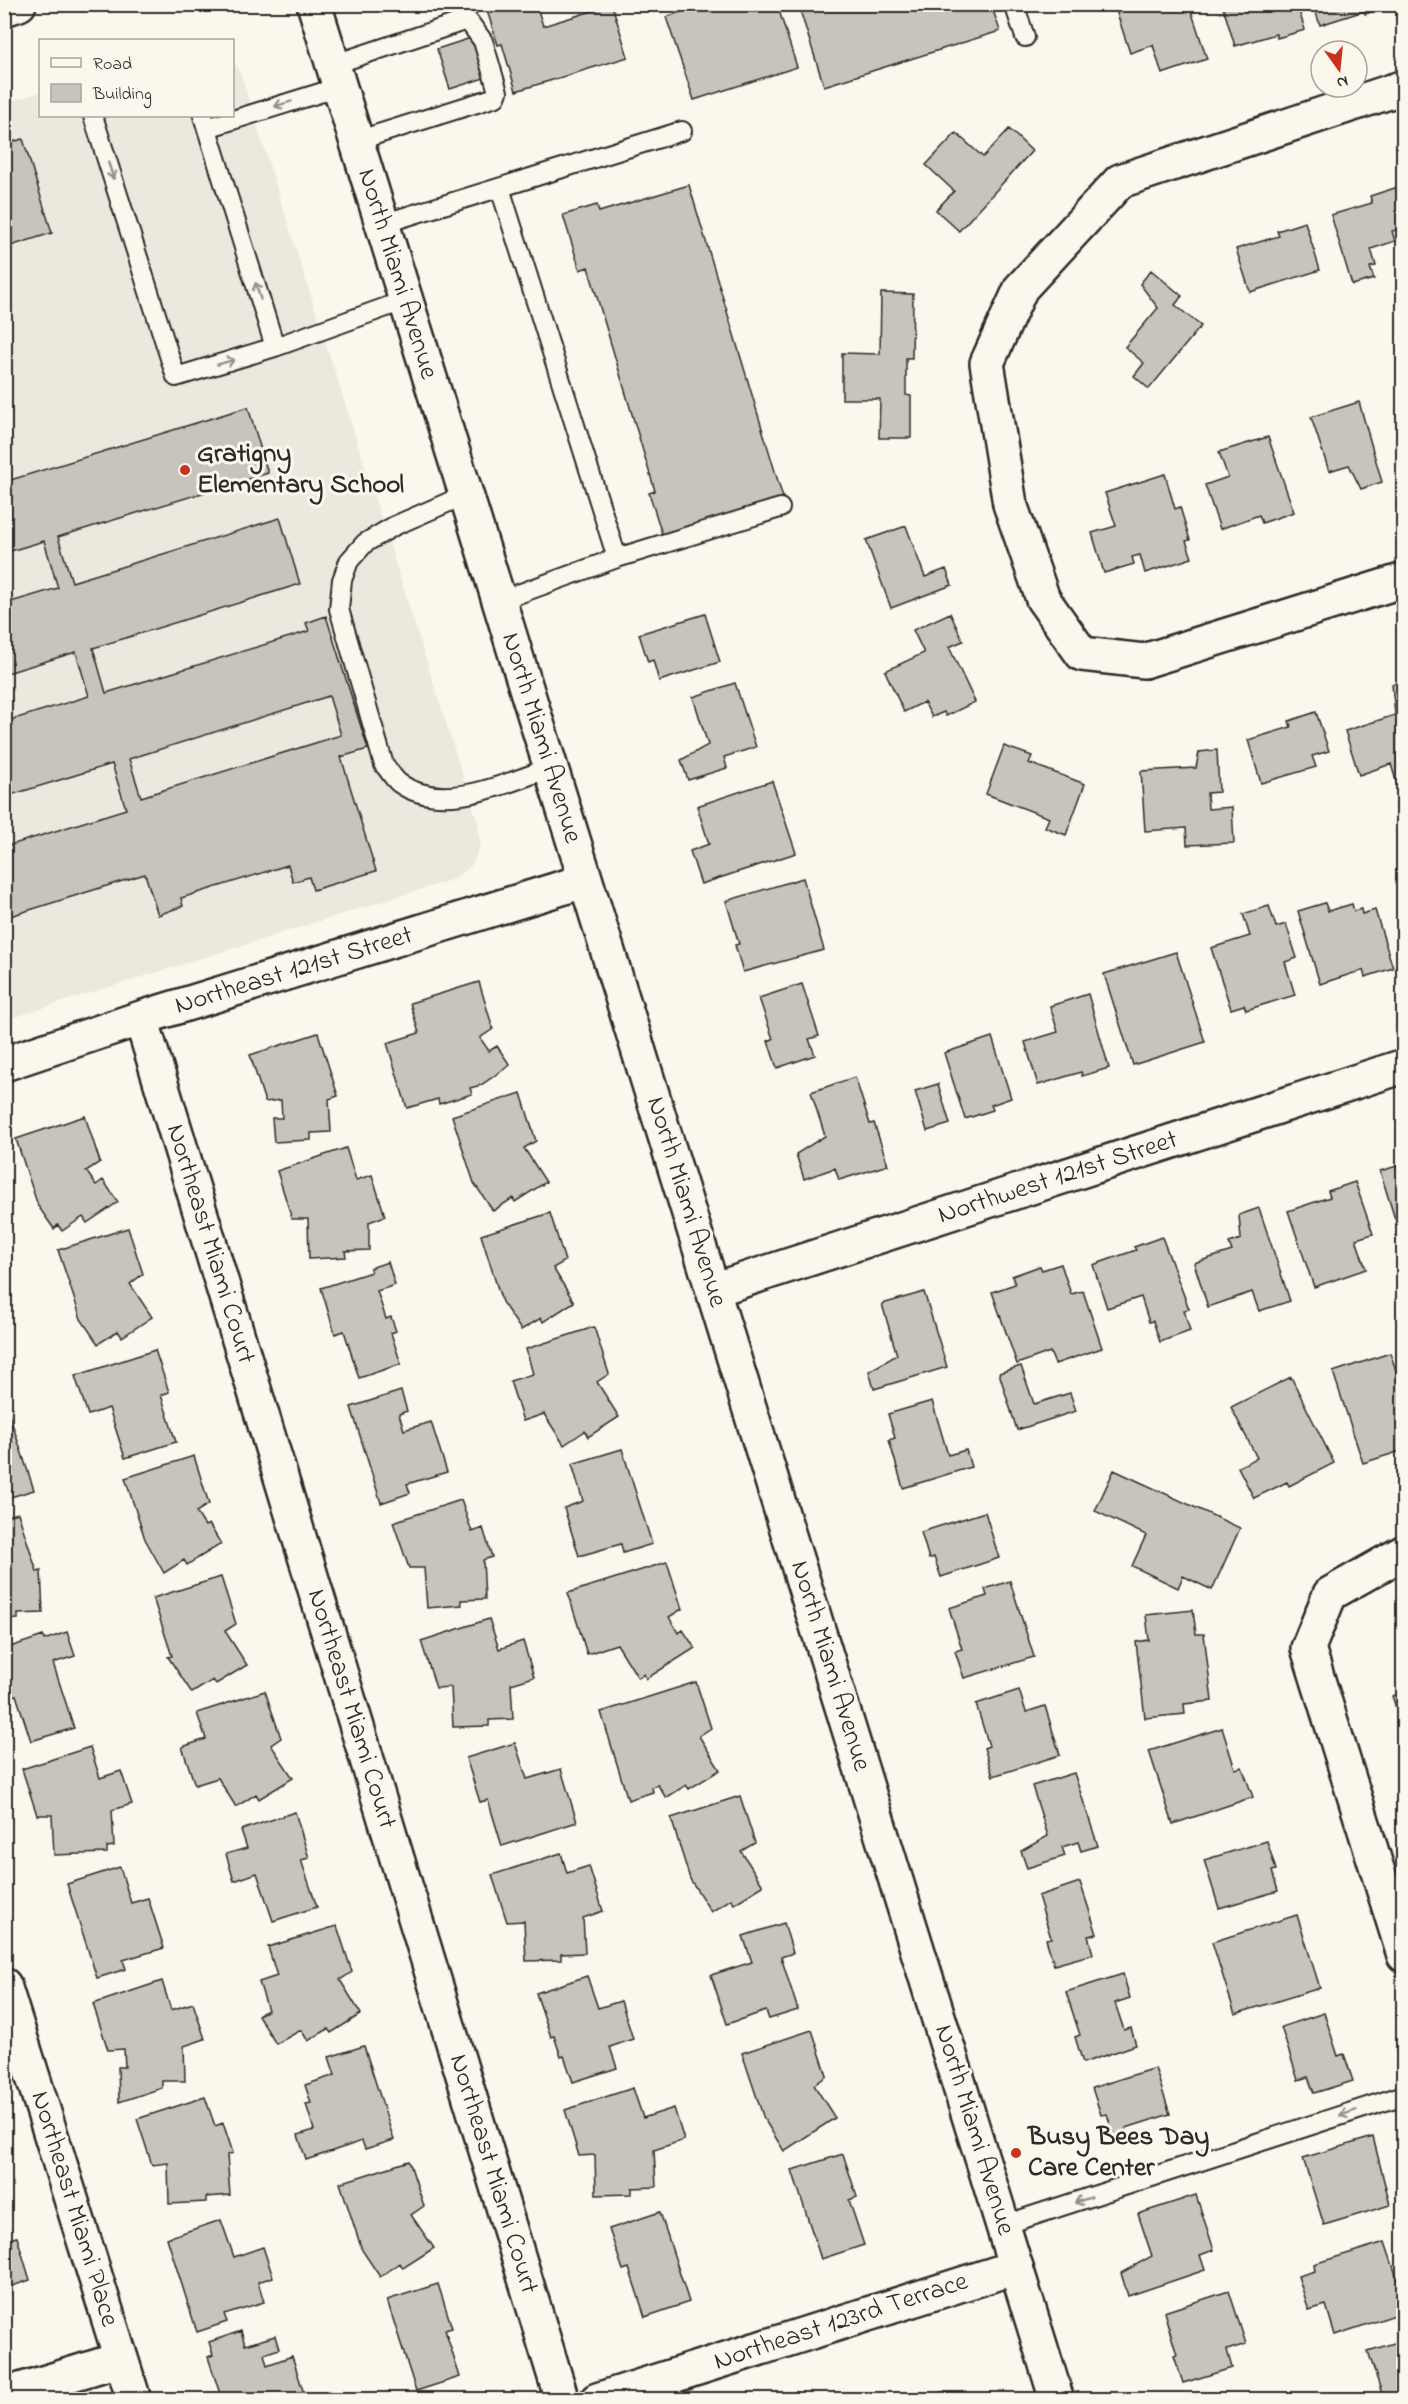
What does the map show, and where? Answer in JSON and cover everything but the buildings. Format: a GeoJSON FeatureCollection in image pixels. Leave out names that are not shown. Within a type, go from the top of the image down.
{"type":"FeatureCollection","features":[{"type":"Feature","properties":{"kind":"street"},"geometry":{"type":"LineString","coordinates":[[4,9],[19,4]]}},
{"type":"Feature","properties":{"kind":"street","name":"North Miami Avenue"},"geometry":{"type":"LineString","coordinates":[[314,4],[1057,2400]]}},
{"type":"Feature","properties":{"kind":"street"},"geometry":{"type":"LineString","coordinates":[[1404,87],[1120,181],[1021,288],[987,363],[1010,504],[1043,599],[1082,654],[1144,661],[1404,580]]}},
{"type":"Feature","properties":{"kind":"street","name":"Northeast 121st Street"},"geometry":{"type":"LineString","coordinates":[[4,1064],[141,1018],[585,881]]}},
{"type":"Feature","properties":{"kind":"street","name":"Northeast Miami Court"},"geometry":{"type":"LineString","coordinates":[[141,1018],[562,2400]]}},
{"type":"Feature","properties":{"kind":"street","name":"Northwest 121st Street"},"geometry":{"type":"LineString","coordinates":[[713,1290],[1404,1066]]}},
{"type":"Feature","properties":{"kind":"street"},"geometry":{"type":"LineString","coordinates":[[1404,1552],[1330,1594],[1308,1648],[1404,1955]]}},
{"type":"Feature","properties":{"kind":"street","name":"Northeast Miami Place"},"geometry":{"type":"LineString","coordinates":[[4,1985],[134,2400]]}},
{"type":"Feature","properties":{"kind":"street","name":"Northeast 123rd Terrace"},"geometry":{"type":"LineString","coordinates":[[597,2400],[1016,2267]]}},
{"type":"Feature","properties":{"kind":"street"},"geometry":{"type":"LineString","coordinates":[[4,2395],[121,2359]]}},
{"type":"Feature","properties":{"kind":"lane"},"geometry":{"type":"LineString","coordinates":[[1014,4],[1025,37]]}},
{"type":"Feature","properties":{"kind":"lane"},"geometry":{"type":"LineString","coordinates":[[234,112],[336,76],[463,12],[483,40],[498,92],[496,97],[356,141]]}},
{"type":"Feature","properties":{"kind":"lane"},"geometry":{"type":"LineString","coordinates":[[93,117],[176,377],[275,347],[406,300]]}},
{"type":"Feature","properties":{"kind":"lane"},"geometry":{"type":"LineString","coordinates":[[219,117],[205,122],[275,347]]}},
{"type":"Feature","properties":{"kind":"lane"},"geometry":{"type":"LineString","coordinates":[[382,224],[682,131]]}},
{"type":"Feature","properties":{"kind":"lane"},"geometry":{"type":"LineString","coordinates":[[500,188],[617,558]]}},
{"type":"Feature","properties":{"kind":"lane"},"geometry":{"type":"LineString","coordinates":[[465,495],[394,526],[365,543],[349,561],[342,580],[339,609],[384,765],[398,782],[421,794],[450,797],[493,788],[550,768]]}},
{"type":"Feature","properties":{"kind":"lane"},"geometry":{"type":"LineString","coordinates":[[499,601],[617,558],[780,508]]}},
{"type":"Feature","properties":{"kind":"lane"},"geometry":{"type":"LineString","coordinates":[[1004,2225],[1404,2095]]}},
{"type":"Feature","properties":{"kind":"shaded area","name":"Gratigny Elementary School"},"geometry":{"type":"Polygon","coordinates":[[[234,63],[240,72],[478,824],[480,845],[472,865],[454,879],[5,1020],[4,104],[39,92],[39,117],[234,117],[234,63]]]}},
{"type":"Feature","properties":{"kind":"place","name":"Gratigny Elementary School"},"geometry":{"type":"Point","coordinates":[185,470]}},
{"type":"Feature","properties":{"kind":"place","name":"Busy Bees Day Care Center"},"geometry":{"type":"Point","coordinates":[1016,2153]}}]}
